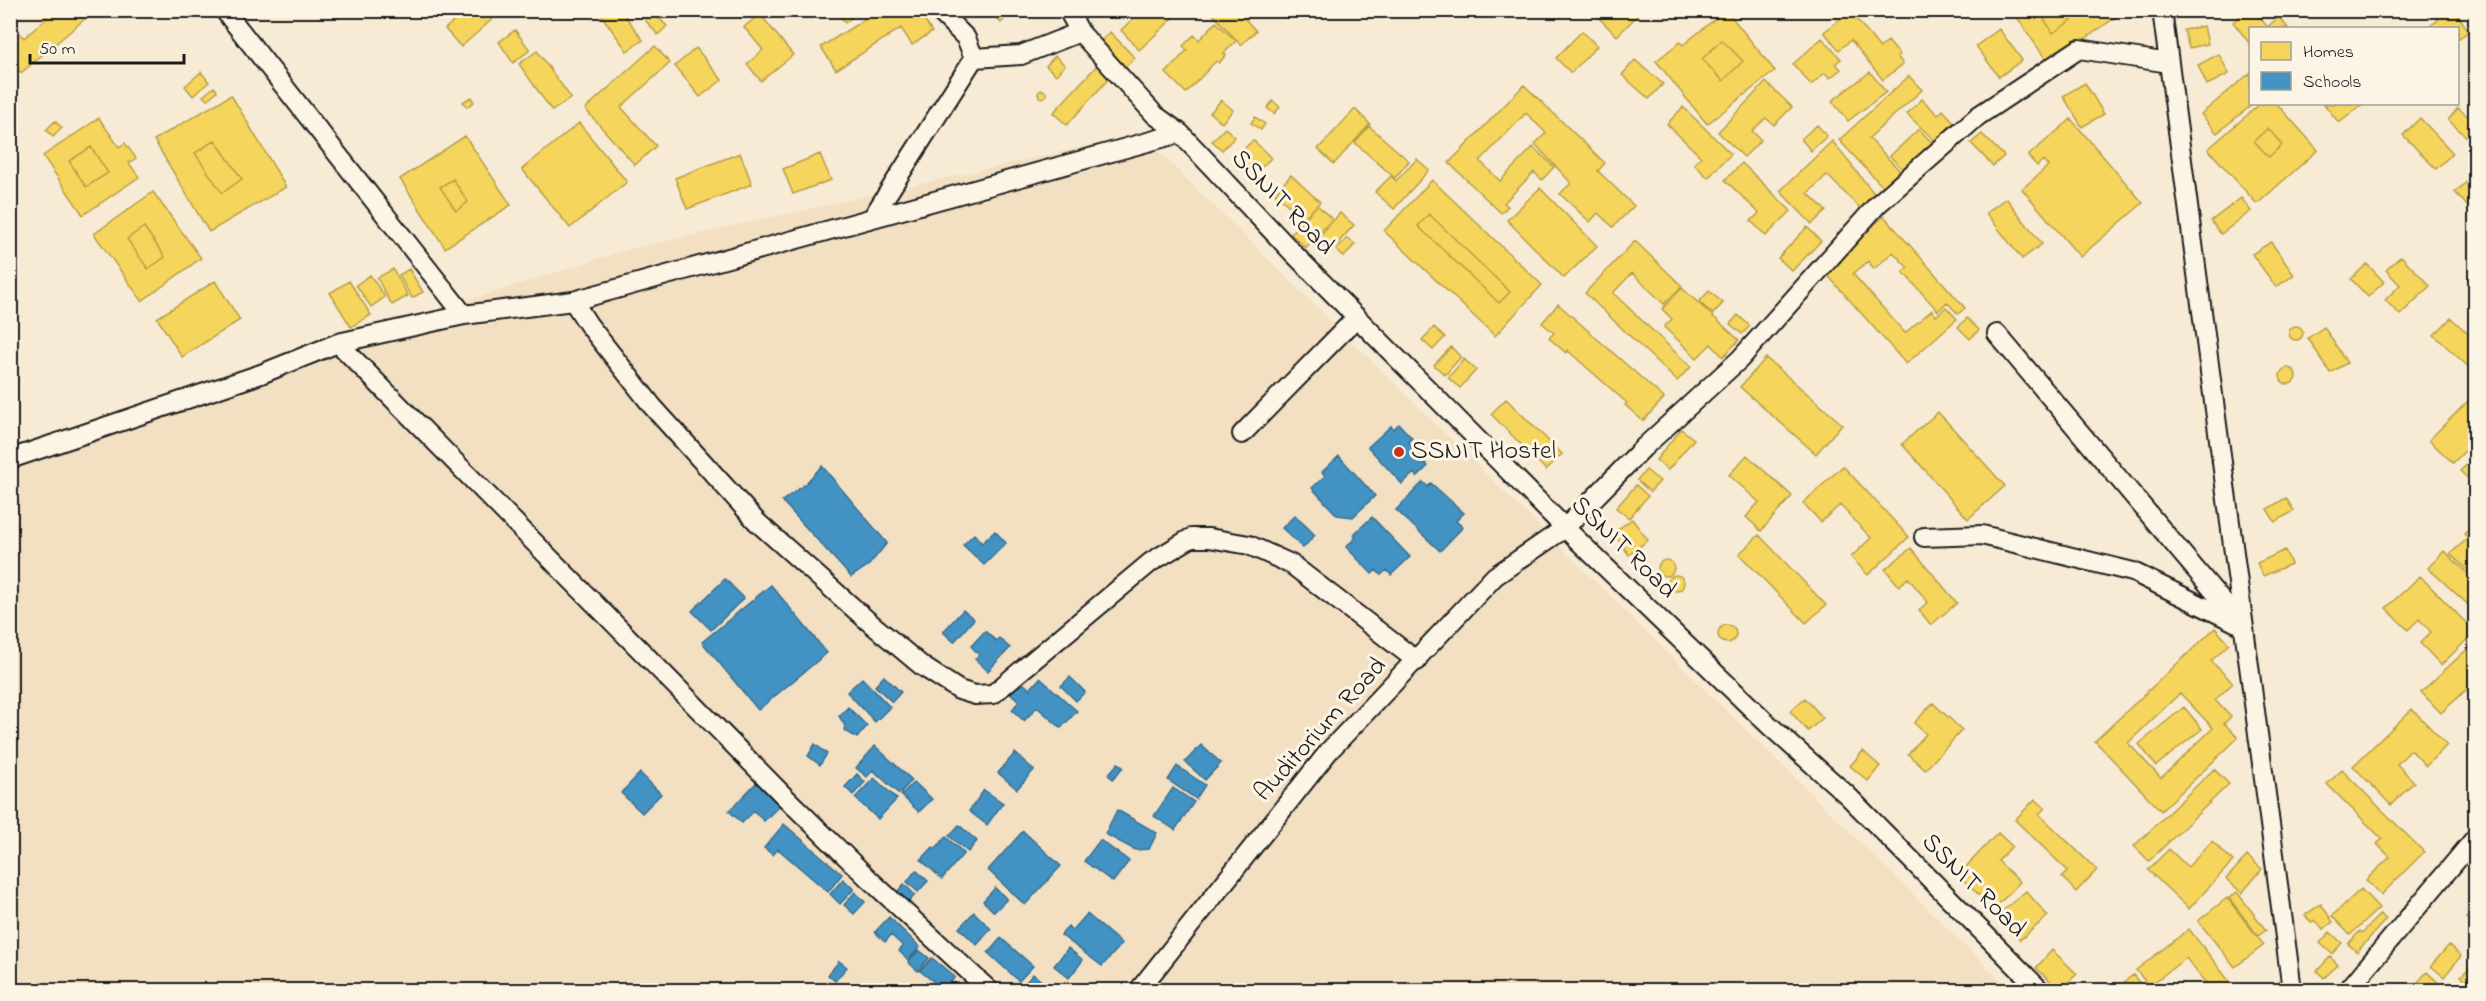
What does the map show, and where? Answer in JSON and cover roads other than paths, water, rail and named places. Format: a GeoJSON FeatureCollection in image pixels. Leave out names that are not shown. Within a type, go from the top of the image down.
{"type":"FeatureCollection","features":[{"type":"Feature","properties":{"kind":"street"},"geometry":{"type":"LineString","coordinates":[[224,10],[464,315]]}},
{"type":"Feature","properties":{"kind":"street"},"geometry":{"type":"LineString","coordinates":[[938,10],[966,38],[974,58]]}},
{"type":"Feature","properties":{"kind":"street","name":"SSNIT Road"},"geometry":{"type":"LineString","coordinates":[[1068,10],[1080,32],[1155,115],[1180,133],[1565,528],[1770,726],[1847,795],[2040,990]]}},
{"type":"Feature","properties":{"kind":"street"},"geometry":{"type":"LineString","coordinates":[[2162,10],[2292,990]]}},
{"type":"Feature","properties":{"kind":"street"},"geometry":{"type":"LineString","coordinates":[[974,58],[1021,55],[1080,32]]}},
{"type":"Feature","properties":{"kind":"street","name":"Auditorium Road"},"geometry":{"type":"LineString","coordinates":[[1139,990],[1329,751],[1417,661],[1495,576],[1565,528],[1643,448],[1740,359],[1878,204],[1977,116],[2079,49],[2169,63]]}},
{"type":"Feature","properties":{"kind":"street"},"geometry":{"type":"LineString","coordinates":[[872,218],[974,58]]}},
{"type":"Feature","properties":{"kind":"street"},"geometry":{"type":"LineString","coordinates":[[10,459],[261,374],[338,343],[464,315],[573,301],[1180,133]]}},
{"type":"Feature","properties":{"kind":"street"},"geometry":{"type":"LineString","coordinates":[[573,301],[588,324],[654,407],[757,522],[868,621],[922,666],[958,690],[975,694],[993,694],[1151,562],[1191,538],[1209,538],[1249,545],[1292,564],[1417,661]]}},
{"type":"Feature","properties":{"kind":"street"},"geometry":{"type":"LineString","coordinates":[[1242,434],[1357,317]]}},
{"type":"Feature","properties":{"kind":"street"},"geometry":{"type":"LineString","coordinates":[[1997,334],[2244,627]]}},
{"type":"Feature","properties":{"kind":"street"},"geometry":{"type":"LineString","coordinates":[[338,343],[784,796],[870,880],[989,990]]}},
{"type":"Feature","properties":{"kind":"street"},"geometry":{"type":"LineString","coordinates":[[1924,537],[1982,535],[2133,572],[2244,627]]}},
{"type":"Feature","properties":{"kind":"street"},"geometry":{"type":"LineString","coordinates":[[2348,990],[2475,837]]}},
{"type":"Feature","properties":{"kind":"place","name":"SSNIT Hostel"},"geometry":{"type":"Point","coordinates":[1399,452]}}]}
